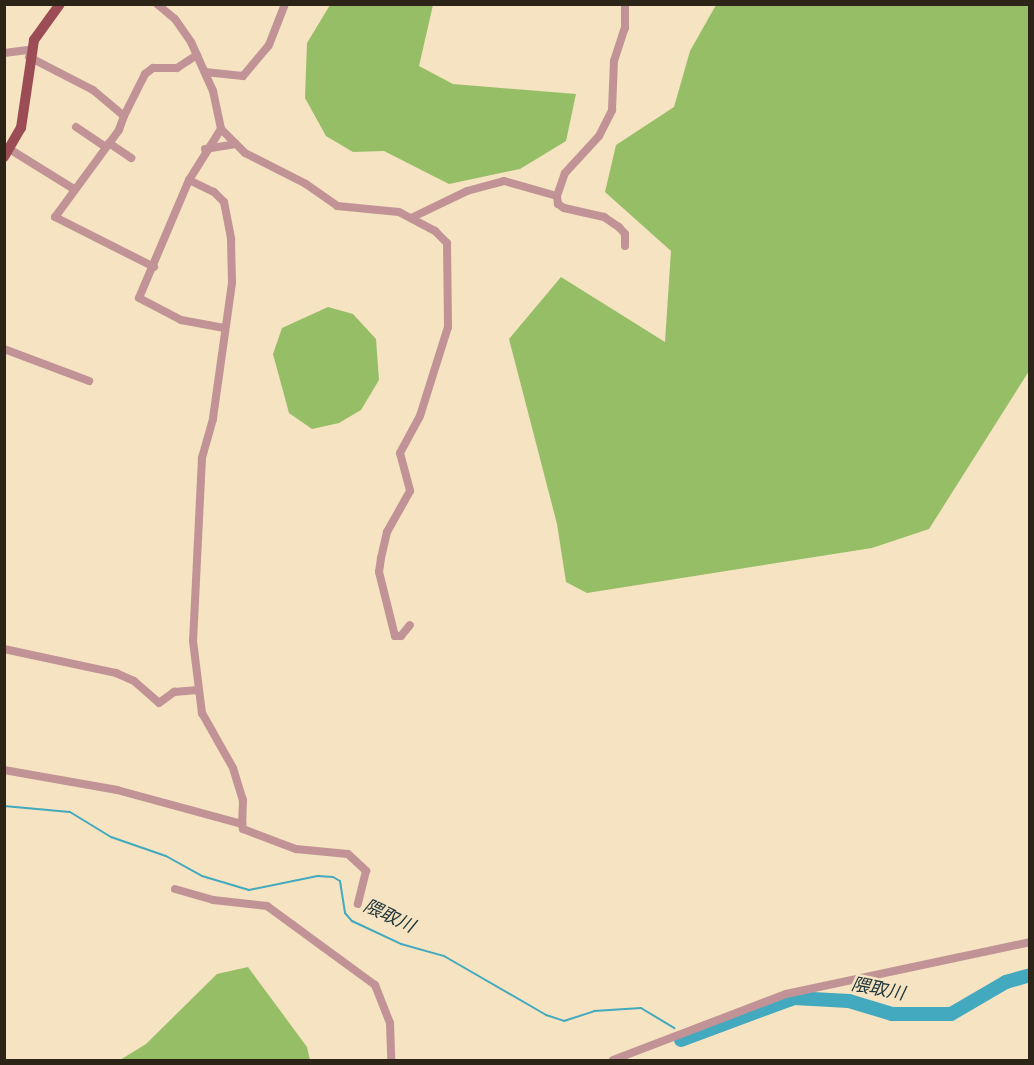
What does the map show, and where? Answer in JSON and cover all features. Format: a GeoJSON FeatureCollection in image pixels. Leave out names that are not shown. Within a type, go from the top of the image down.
{"type":"FeatureCollection","features":[{"type":"Feature","properties":{"kind":"main road"},"geometry":{"type":"LineString","coordinates":[[8,153],[21,128],[30,54],[40,27],[60,4]]}},
{"type":"Feature","properties":{"kind":"street"},"geometry":{"type":"LineString","coordinates":[[157,4],[175,19],[197,55],[215,99],[220,129],[256,161],[301,181],[337,206],[391,210],[411,218],[443,237],[449,254],[448,327],[420,416],[402,446],[400,460],[410,491],[387,532],[380,565],[394,636],[401,636],[410,625]]}},
{"type":"Feature","properties":{"kind":"street"},"geometry":{"type":"LineString","coordinates":[[205,72],[243,76],[269,45],[285,4]]}},
{"type":"Feature","properties":{"kind":"street"},"geometry":{"type":"LineString","coordinates":[[625,4],[625,28],[614,61],[612,110],[602,131],[565,173],[557,196],[558,204],[564,208],[604,217],[619,227],[626,234],[625,246]]}},
{"type":"Feature","properties":{"kind":"street"},"geometry":{"type":"LineString","coordinates":[[4,53],[30,54],[93,90],[124,116]]}},
{"type":"Feature","properties":{"kind":"street"},"geometry":{"type":"LineString","coordinates":[[154,267],[56,217],[107,145],[145,74],[153,68],[177,68],[197,55]]}},
{"type":"Feature","properties":{"kind":"street"},"geometry":{"type":"LineString","coordinates":[[76,127],[131,158]]}},
{"type":"Feature","properties":{"kind":"street"},"geometry":{"type":"LineString","coordinates":[[220,129],[205,149],[189,180],[139,298],[181,320],[224,328]]}},
{"type":"Feature","properties":{"kind":"street"},"geometry":{"type":"LineString","coordinates":[[205,149],[236,144]]}},
{"type":"Feature","properties":{"kind":"street"},"geometry":{"type":"LineString","coordinates":[[8,153],[74,189]]}},
{"type":"Feature","properties":{"kind":"street"},"geometry":{"type":"LineString","coordinates":[[189,180],[214,192],[225,202],[231,239],[232,283],[213,419],[202,458],[193,640],[202,713],[233,768],[243,800],[243,829],[296,849],[348,854],[366,871],[358,904]]}},
{"type":"Feature","properties":{"kind":"street"},"geometry":{"type":"LineString","coordinates":[[411,218],[467,192],[504,181],[557,196]]}},
{"type":"Feature","properties":{"kind":"street"},"geometry":{"type":"LineString","coordinates":[[4,349],[89,381]]}},
{"type":"Feature","properties":{"kind":"street"},"geometry":{"type":"LineString","coordinates":[[4,649],[116,673],[134,681],[159,703],[174,692],[198,690]]}},
{"type":"Feature","properties":{"kind":"street"},"geometry":{"type":"LineString","coordinates":[[4,770],[117,790],[242,824]]}},
{"type":"Feature","properties":{"kind":"street"},"geometry":{"type":"LineString","coordinates":[[175,889],[213,900],[267,906],[375,985],[390,1023],[392,1060]]}},
{"type":"Feature","properties":{"kind":"street"},"geometry":{"type":"LineString","coordinates":[[613,1060],[786,994],[1029,942]]}},
{"type":"Feature","properties":{"kind":"green space"},"geometry":{"type":"Polygon","coordinates":[[[330,5],[433,5],[419,66],[453,84],[576,94],[566,141],[520,169],[449,184],[384,151],[353,152],[326,136],[305,98],[307,43],[330,5]]]}},
{"type":"Feature","properties":{"kind":"green space"},"geometry":{"type":"Polygon","coordinates":[[[716,5],[1029,5],[1029,371],[929,529],[872,548],[587,593],[566,582],[557,524],[509,339],[561,277],[665,342],[671,251],[605,192],[616,145],[674,107],[690,51],[716,5]]]}},
{"type":"Feature","properties":{"kind":"green space"},"geometry":{"type":"Polygon","coordinates":[[[328,307],[353,314],[376,339],[379,380],[361,410],[339,423],[312,429],[289,413],[273,354],[282,328],[328,307]]]}},
{"type":"Feature","properties":{"kind":"green space"},"geometry":{"type":"Polygon","coordinates":[[[248,967],[307,1047],[310,1060],[120,1060],[146,1044],[217,974],[248,967]]]}},
{"type":"Feature","properties":{"kind":"waterway","name":"隈取川"},"geometry":{"type":"LineString","coordinates":[[4,806],[70,812],[111,837],[166,856],[202,876],[249,890],[318,876],[333,877],[340,881],[345,913],[352,921],[401,944],[444,956],[546,1015],[564,1021],[594,1011],[641,1008],[674,1028]]}},
{"type":"Feature","properties":{"kind":"waterway","name":"隈取川"},"geometry":{"type":"LineString","coordinates":[[681,1040],[794,998],[849,1001],[892,1014],[951,1014],[1006,982],[1030,975]]}}]}
